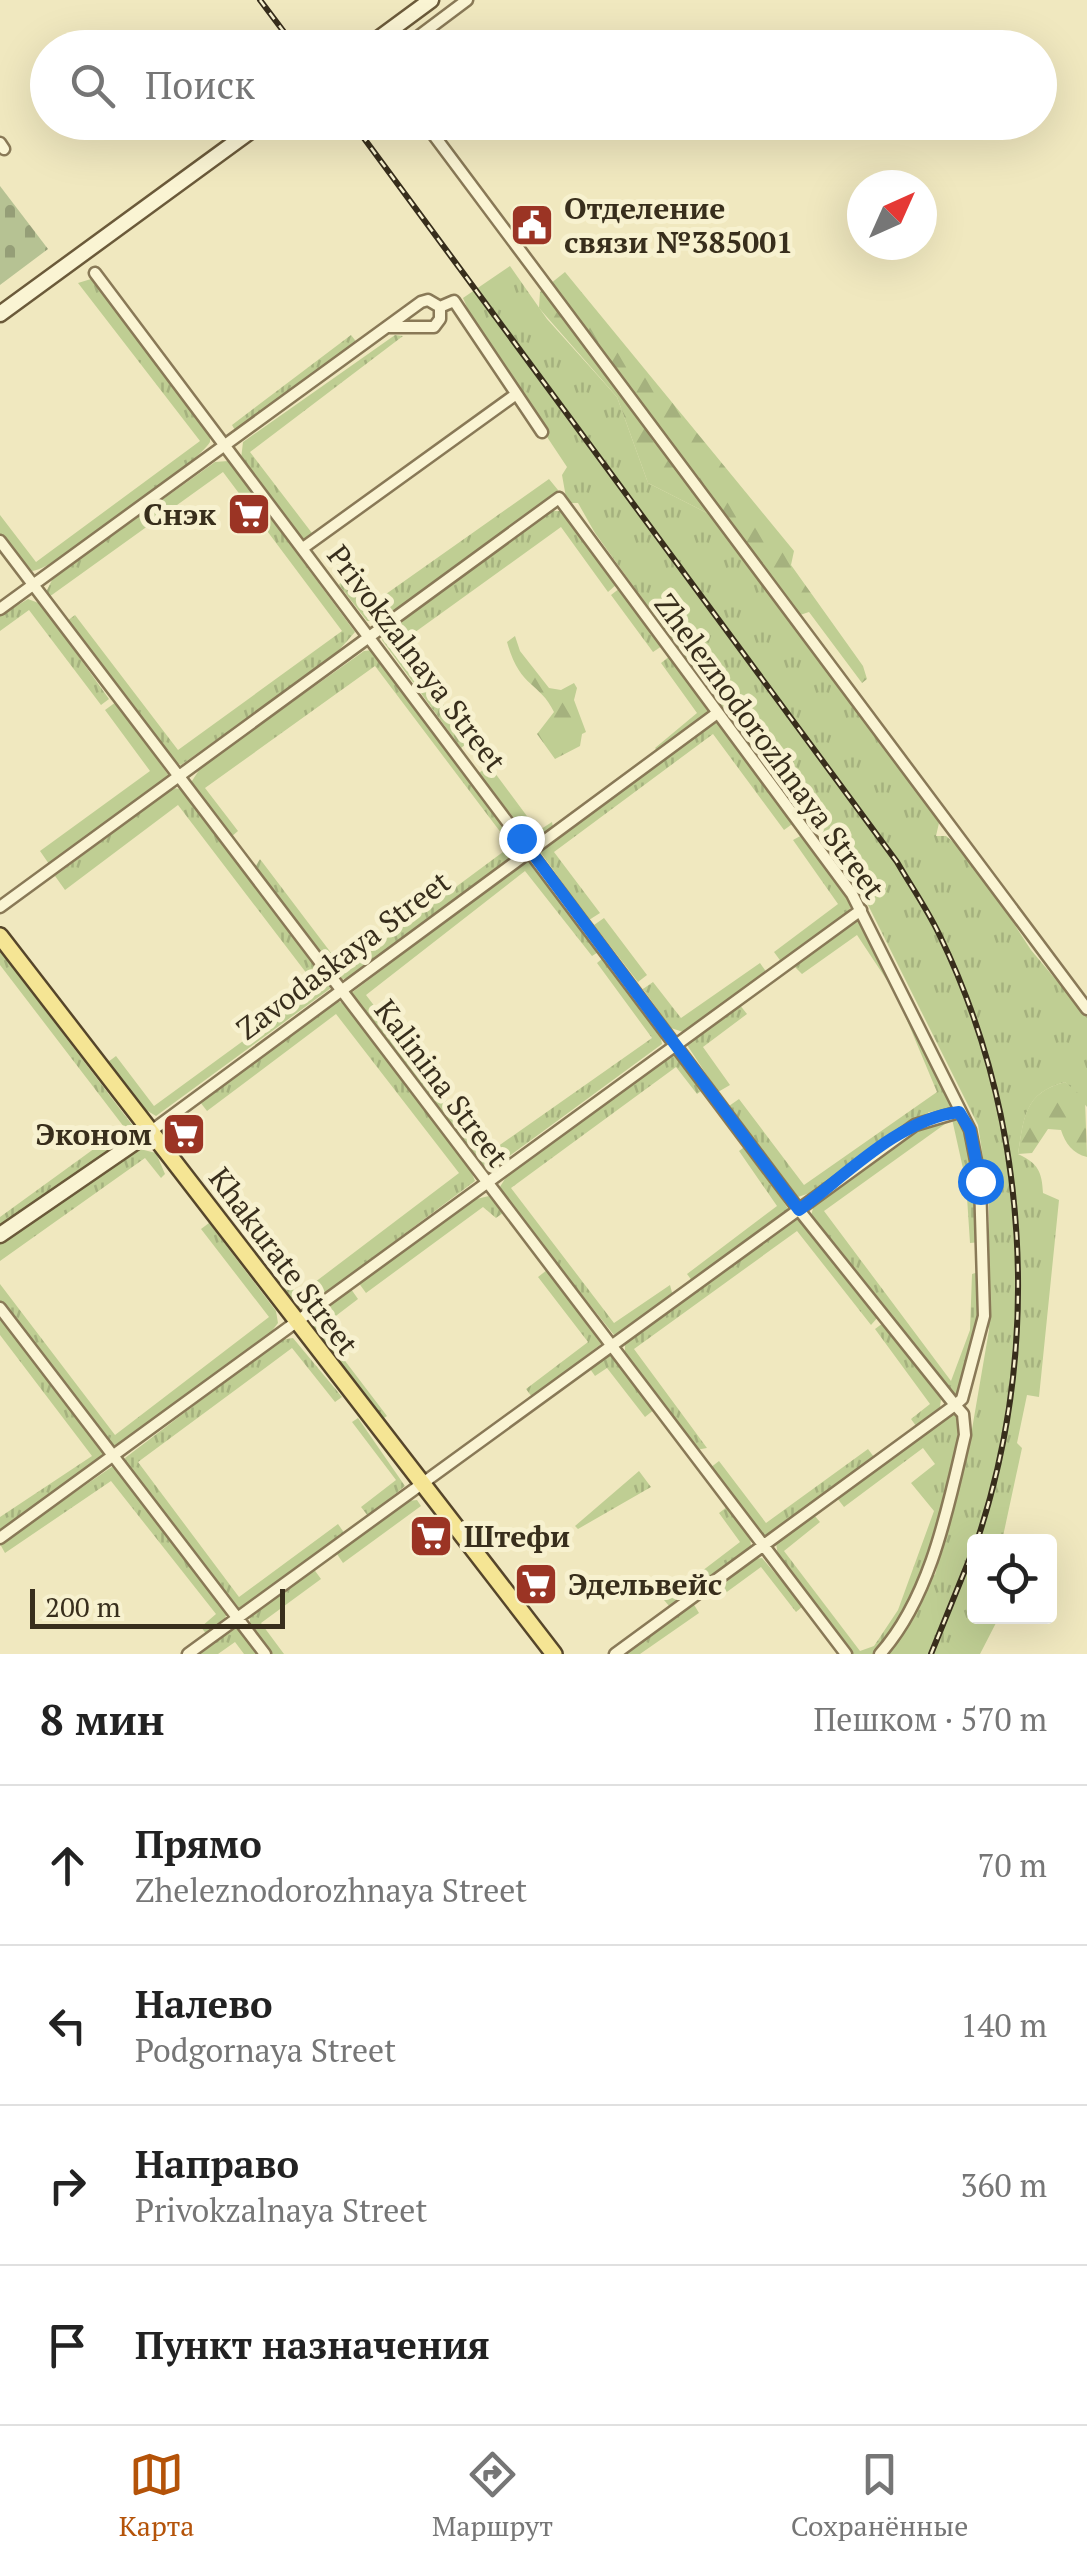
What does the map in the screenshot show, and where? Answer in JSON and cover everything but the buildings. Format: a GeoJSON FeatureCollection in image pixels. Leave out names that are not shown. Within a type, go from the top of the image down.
{"type":"FeatureCollection","features":[{"type":"Feature","properties":{"kind":"main road","name":"Khakurate Street"},"geometry":{"type":"LineString","coordinates":[[0,936],[420,1486],[554,1654]]}},
{"type":"Feature","properties":{"kind":"main road","name":"Khakurate Street"},"geometry":{"type":"LineString","coordinates":[[523,1619],[545,1654]]}},
{"type":"Feature","properties":{"kind":"street"},"geometry":{"type":"LineString","coordinates":[[390,30],[431,0]]}},
{"type":"Feature","properties":{"kind":"street"},"geometry":{"type":"LineString","coordinates":[[426,30],[467,0]]}},
{"type":"Feature","properties":{"kind":"street"},"geometry":{"type":"LineString","coordinates":[[0,314],[238,140]]}},
{"type":"Feature","properties":{"kind":"street"},"geometry":{"type":"LineString","coordinates":[[437,140],[1087,1009]]}},
{"type":"Feature","properties":{"kind":"street","name":"Privokzalnaya Street"},"geometry":{"type":"LineString","coordinates":[[95,273],[799,1210],[955,1405]]}},
{"type":"Feature","properties":{"kind":"street"},"geometry":{"type":"LineString","coordinates":[[0,609],[422,302],[428,300],[440,308]]}},
{"type":"Feature","properties":{"kind":"street"},"geometry":{"type":"LineString","coordinates":[[440,308],[454,301],[542,432]]}},
{"type":"Feature","properties":{"kind":"street"},"geometry":{"type":"LineString","coordinates":[[389,327],[434,327],[440,319],[440,308]]}},
{"type":"Feature","properties":{"kind":"street"},"geometry":{"type":"LineString","coordinates":[[303,548],[515,395]]}},
{"type":"Feature","properties":{"kind":"street","name":"Zheleznodorozhnaya Street"},"geometry":{"type":"LineString","coordinates":[[370,638],[559,498],[716,714],[734,731],[861,910],[970,1130],[980,1181],[984,1300],[978,1348],[962,1399],[955,1405]]}},
{"type":"Feature","properties":{"kind":"street","name":"Kalinina Street"},"geometry":{"type":"LineString","coordinates":[[0,541],[846,1654]]}},
{"type":"Feature","properties":{"kind":"street"},"geometry":{"type":"LineString","coordinates":[[0,907],[370,638]]}},
{"type":"Feature","properties":{"kind":"street","name":"Zavodaskaya Street"},"geometry":{"type":"LineString","coordinates":[[0,1235],[150,1132],[716,714]]}},
{"type":"Feature","properties":{"kind":"street"},"geometry":{"type":"LineString","coordinates":[[0,1538],[115,1458],[861,910]]}},
{"type":"Feature","properties":{"kind":"street"},"geometry":{"type":"LineString","coordinates":[[188,1654],[915,1125],[932,1116],[959,1112]]}},
{"type":"Feature","properties":{"kind":"street"},"geometry":{"type":"LineString","coordinates":[[0,1308],[265,1654]]}},
{"type":"Feature","properties":{"kind":"street"},"geometry":{"type":"LineString","coordinates":[[615,1654],[955,1405],[964,1414],[965,1435],[944,1514],[906,1618],[880,1654]]}},
{"type":"Feature","properties":{"kind":"green space"},"geometry":{"type":"Polygon","coordinates":[[[0,186],[48,249],[0,285],[0,186]]]}},
{"type":"Feature","properties":{"kind":"green space"},"geometry":{"type":"Polygon","coordinates":[[[510,266],[547,319],[617,397],[648,483],[709,514],[920,795],[939,823],[936,836],[946,836],[969,855],[1031,950],[1087,1017],[1087,1107],[1065,1082],[1051,1087],[1028,1109],[1020,1141],[1018,1154],[1038,1169],[1043,1193],[1059,1200],[1039,1397],[1027,1395],[1017,1443],[1022,1448],[1004,1534],[967,1534],[967,1624],[995,1624],[980,1654],[885,1654],[929,1575],[935,1575],[971,1435],[989,1330],[989,1198],[978,1125],[861,891],[743,727],[714,698],[595,533],[578,503],[567,503],[562,475],[567,467],[478,333],[463,298],[510,266]]]}},
{"type":"Feature","properties":{"kind":"green space"},"geometry":{"type":"Polygon","coordinates":[[[565,272],[794,551],[791,565],[863,666],[867,679],[862,683],[809,612],[788,619],[709,514],[648,483],[617,397],[539,308],[540,292],[565,272]]]}},
{"type":"Feature","properties":{"kind":"green space"},"geometry":{"type":"Polygon","coordinates":[[[91,279],[210,436],[210,442],[125,514],[68,554],[32,571],[0,534],[0,515],[36,562],[200,441],[78,283],[91,279]]]}},
{"type":"Feature","properties":{"kind":"green space"},"geometry":{"type":"Polygon","coordinates":[[[351,335],[358,344],[236,432],[232,425],[351,335]]]}},
{"type":"Feature","properties":{"kind":"green space"},"geometry":{"type":"Polygon","coordinates":[[[395,335],[403,336],[250,452],[315,537],[303,539],[241,459],[243,442],[395,335]]]}},
{"type":"Feature","properties":{"kind":"green space"},"geometry":{"type":"Polygon","coordinates":[[[228,461],[355,632],[333,657],[181,765],[173,761],[67,621],[75,615],[178,750],[342,631],[223,472],[49,597],[46,592],[53,578],[215,462],[228,461]]]}},
{"type":"Feature","properties":{"kind":"green space"},"geometry":{"type":"Polygon","coordinates":[[[549,479],[558,490],[555,496],[380,621],[367,621],[339,585],[345,575],[369,606],[549,479]]]}},
{"type":"Feature","properties":{"kind":"green space"},"geometry":{"type":"Polygon","coordinates":[[[551,511],[565,511],[617,584],[608,592],[561,527],[400,643],[470,741],[461,748],[382,640],[390,628],[551,511]]]}},
{"type":"Feature","properties":{"kind":"green space"},"geometry":{"type":"Polygon","coordinates":[[[620,588],[662,646],[653,652],[611,595],[620,588]]]}},
{"type":"Feature","properties":{"kind":"green space"},"geometry":{"type":"Polygon","coordinates":[[[28,599],[41,604],[109,699],[101,705],[29,610],[0,631],[0,616],[28,599]]]}},
{"type":"Feature","properties":{"kind":"green space"},"geometry":{"type":"Polygon","coordinates":[[[515,636],[520,651],[549,688],[561,690],[574,683],[577,688],[574,700],[586,732],[580,746],[555,759],[537,734],[554,712],[512,657],[507,642],[515,636]]]}},
{"type":"Feature","properties":{"kind":"green space"},"geometry":{"type":"Polygon","coordinates":[[[373,650],[519,845],[516,853],[350,978],[342,979],[254,869],[260,859],[344,970],[511,846],[375,666],[205,788],[238,831],[231,837],[190,784],[201,767],[364,651],[373,650]]]}},
{"type":"Feature","properties":{"kind":"green space"},"geometry":{"type":"Polygon","coordinates":[[[670,656],[708,712],[658,751],[655,748],[697,713],[661,663],[670,656]]]}},
{"type":"Feature","properties":{"kind":"green space"},"geometry":{"type":"Polygon","coordinates":[[[116,702],[169,776],[49,864],[40,851],[150,771],[105,710],[116,702]]]}},
{"type":"Feature","properties":{"kind":"green space"},"geometry":{"type":"Polygon","coordinates":[[[717,720],[795,822],[784,830],[713,734],[554,852],[600,913],[589,920],[539,850],[717,720]]]}},
{"type":"Feature","properties":{"kind":"green space"},"geometry":{"type":"Polygon","coordinates":[[[489,765],[538,831],[552,822],[553,827],[540,839],[530,839],[479,773],[489,765]]]}},
{"type":"Feature","properties":{"kind":"green space"},"geometry":{"type":"Polygon","coordinates":[[[173,788],[181,789],[331,988],[156,1116],[146,1110],[108,1062],[116,1056],[154,1106],[317,987],[178,805],[65,890],[55,876],[173,788]]]}},
{"type":"Feature","properties":{"kind":"green space"},"geometry":{"type":"Polygon","coordinates":[[[804,834],[852,905],[846,915],[782,963],[774,952],[838,904],[793,840],[804,834]]]}},
{"type":"Feature","properties":{"kind":"green space"},"geometry":{"type":"Polygon","coordinates":[[[529,858],[600,951],[592,956],[525,871],[366,995],[487,1154],[652,1038],[597,963],[604,957],[660,1033],[662,1044],[489,1171],[481,1168],[350,994],[529,858]]]}},
{"type":"Feature","properties":{"kind":"green space"},"geometry":{"type":"Polygon","coordinates":[[[604,918],[647,975],[638,982],[594,925],[604,918]]]}},
{"type":"Feature","properties":{"kind":"green space"},"geometry":{"type":"Polygon","coordinates":[[[853,921],[861,922],[953,1104],[947,1110],[929,1112],[816,1191],[798,1197],[729,1106],[739,1099],[804,1185],[937,1092],[896,994],[857,935],[802,974],[792,964],[853,921]]]}},
{"type":"Feature","properties":{"kind":"green space"},"geometry":{"type":"Polygon","coordinates":[[[0,951],[133,1126],[127,1138],[0,1228],[0,1217],[124,1127],[0,965],[0,951]]]}},
{"type":"Feature","properties":{"kind":"green space"},"geometry":{"type":"Polygon","coordinates":[[[760,963],[767,973],[683,1032],[671,1028],[643,989],[653,982],[681,1018],[760,963]]]}},
{"type":"Feature","properties":{"kind":"green space"},"geometry":{"type":"Polygon","coordinates":[[[338,1001],[346,1005],[469,1166],[475,1181],[311,1304],[298,1307],[277,1283],[284,1278],[298,1295],[459,1173],[336,1014],[207,1111],[200,1102],[338,1001]]]}},
{"type":"Feature","properties":{"kind":"green space"},"geometry":{"type":"Polygon","coordinates":[[[739,1004],[747,1014],[703,1047],[730,1085],[718,1092],[687,1045],[739,1004]]]}},
{"type":"Feature","properties":{"kind":"green space"},"geometry":{"type":"Polygon","coordinates":[[[672,1053],[704,1089],[697,1094],[676,1067],[511,1188],[614,1323],[670,1285],[673,1296],[614,1335],[498,1190],[508,1174],[672,1053]]]}},
{"type":"Feature","properties":{"kind":"green space"},"geometry":{"type":"Polygon","coordinates":[[[1065,1082],[1085,1099],[1087,1157],[1070,1147],[1061,1130],[1048,1129],[1032,1153],[1018,1154],[1028,1108],[1041,1093],[1065,1082]]]}},
{"type":"Feature","properties":{"kind":"green space"},"geometry":{"type":"Polygon","coordinates":[[[955,1117],[963,1126],[974,1156],[981,1242],[970,1243],[966,1182],[952,1119],[824,1211],[951,1381],[970,1330],[972,1274],[982,1271],[980,1326],[960,1392],[951,1396],[811,1216],[815,1200],[921,1125],[955,1117]]]}},
{"type":"Feature","properties":{"kind":"green space"},"geometry":{"type":"Polygon","coordinates":[[[747,1145],[790,1212],[693,1282],[687,1274],[777,1206],[739,1151],[747,1145]]]}},
{"type":"Feature","properties":{"kind":"green space"},"geometry":{"type":"Polygon","coordinates":[[[136,1148],[156,1153],[165,1174],[161,1178],[145,1158],[0,1261],[0,1242],[136,1148]]]}},
{"type":"Feature","properties":{"kind":"green space"},"geometry":{"type":"Polygon","coordinates":[[[489,1196],[503,1213],[496,1218],[483,1207],[366,1293],[358,1282],[472,1200],[489,1196]]]}},
{"type":"Feature","properties":{"kind":"green space"},"geometry":{"type":"Polygon","coordinates":[[[799,1217],[878,1317],[871,1325],[797,1231],[634,1349],[707,1448],[696,1450],[625,1355],[625,1344],[799,1217]]]}},
{"type":"Feature","properties":{"kind":"green space"},"geometry":{"type":"Polygon","coordinates":[[[209,1223],[276,1311],[278,1323],[268,1336],[117,1448],[0,1301],[0,1284],[115,1435],[269,1317],[201,1229],[209,1223]]]}},
{"type":"Feature","properties":{"kind":"green space"},"geometry":{"type":"Polygon","coordinates":[[[547,1270],[601,1344],[532,1397],[526,1389],[588,1342],[538,1277],[547,1270]]]}},
{"type":"Feature","properties":{"kind":"green space"},"geometry":{"type":"Polygon","coordinates":[[[351,1289],[358,1299],[320,1328],[387,1416],[381,1420],[312,1326],[316,1314],[351,1289]]]}},
{"type":"Feature","properties":{"kind":"green space"},"geometry":{"type":"Polygon","coordinates":[[[0,1314],[104,1455],[102,1461],[0,1531],[0,1517],[92,1456],[0,1335],[0,1314]]]}},
{"type":"Feature","properties":{"kind":"green space"},"geometry":{"type":"Polygon","coordinates":[[[883,1323],[941,1399],[939,1415],[919,1430],[911,1419],[930,1404],[875,1329],[883,1323]]]}},
{"type":"Feature","properties":{"kind":"green space"},"geometry":{"type":"Polygon","coordinates":[[[293,1338],[342,1397],[335,1402],[292,1348],[138,1462],[239,1597],[338,1524],[345,1534],[239,1608],[126,1465],[125,1458],[280,1340],[293,1338]]]}},
{"type":"Feature","properties":{"kind":"green space"},"geometry":{"type":"Polygon","coordinates":[[[608,1355],[617,1359],[655,1409],[645,1417],[607,1368],[595,1376],[588,1366],[608,1355]]]}},
{"type":"Feature","properties":{"kind":"green space"},"geometry":{"type":"Polygon","coordinates":[[[955,1411],[961,1415],[954,1476],[923,1571],[877,1654],[853,1654],[778,1556],[776,1543],[814,1515],[820,1522],[784,1551],[860,1651],[874,1646],[898,1610],[934,1511],[911,1483],[935,1464],[923,1448],[844,1507],[837,1498],[955,1411]]]}},
{"type":"Feature","properties":{"kind":"green space"},"geometry":{"type":"Polygon","coordinates":[[[358,1418],[405,1486],[368,1516],[361,1507],[396,1480],[352,1422],[358,1418]]]}},
{"type":"Feature","properties":{"kind":"green space"},"geometry":{"type":"Polygon","coordinates":[[[868,1449],[877,1461],[767,1538],[760,1535],[710,1468],[719,1461],[766,1523],[868,1449]]]}},
{"type":"Feature","properties":{"kind":"green space"},"geometry":{"type":"Polygon","coordinates":[[[113,1466],[227,1613],[223,1623],[207,1635],[201,1627],[216,1614],[111,1481],[5,1553],[0,1544],[113,1466]]]}},
{"type":"Feature","properties":{"kind":"green space"},"geometry":{"type":"Polygon","coordinates":[[[639,1471],[651,1487],[578,1529],[575,1526],[639,1471]]]}},
{"type":"Feature","properties":{"kind":"green space"},"geometry":{"type":"Polygon","coordinates":[[[417,1500],[421,1506],[343,1563],[337,1554],[408,1501],[417,1500]]]}},
{"type":"Feature","properties":{"kind":"green space"},"geometry":{"type":"Polygon","coordinates":[[[727,1507],[750,1535],[751,1546],[669,1606],[664,1600],[740,1542],[719,1513],[727,1507]]]}},
{"type":"Feature","properties":{"kind":"green space"},"geometry":{"type":"Polygon","coordinates":[[[762,1558],[803,1606],[796,1612],[761,1567],[720,1597],[714,1589],[754,1559],[762,1558]]]}},
{"type":"Feature","properties":{"kind":"green space"},"geometry":{"type":"Polygon","coordinates":[[[313,1568],[321,1579],[261,1623],[284,1654],[270,1654],[250,1627],[250,1617],[313,1568]]]}},
{"type":"Feature","properties":{"kind":"green space"},"geometry":{"type":"Polygon","coordinates":[[[693,1603],[699,1613],[640,1654],[623,1654],[693,1603]]]}},
{"type":"Feature","properties":{"kind":"green space"},"geometry":{"type":"Polygon","coordinates":[[[231,1627],[241,1630],[260,1654],[244,1654],[235,1642],[218,1654],[193,1654],[231,1627]]]}},
{"type":"Feature","properties":{"kind":"railway"},"geometry":{"type":"LineString","coordinates":[[260,0],[282,30]]}},
{"type":"Feature","properties":{"kind":"railway"},"geometry":{"type":"LineString","coordinates":[[365,140],[897,862],[939,934],[969,1006],[992,1080],[1008,1157],[1016,1234],[1018,1313],[1011,1390],[998,1467],[979,1534]]}},
{"type":"Feature","properties":{"kind":"railway"},"geometry":{"type":"LineString","coordinates":[[931,1654],[967,1565]]}},
{"type":"Feature","properties":{"kind":"place","name":"Отделение связи №385001"},"geometry":{"type":"Point","coordinates":[532,225]}},
{"type":"Feature","properties":{"kind":"place","name":"Снэк"},"geometry":{"type":"Point","coordinates":[249,514]}},
{"type":"Feature","properties":{"kind":"place","name":"Эконом"},"geometry":{"type":"Point","coordinates":[184,1134]}},
{"type":"Feature","properties":{"kind":"place","name":"Штефи"},"geometry":{"type":"Point","coordinates":[431,1536]}},
{"type":"Feature","properties":{"kind":"place","name":"Эдельвейс"},"geometry":{"type":"Point","coordinates":[536,1584]}},
{"type":"Feature","properties":{"kind":"route"},"geometry":{"type":"LineString","coordinates":[[521,838],[799,1210],[932,1116],[959,1112],[970,1130],[980,1181]]}}]}
